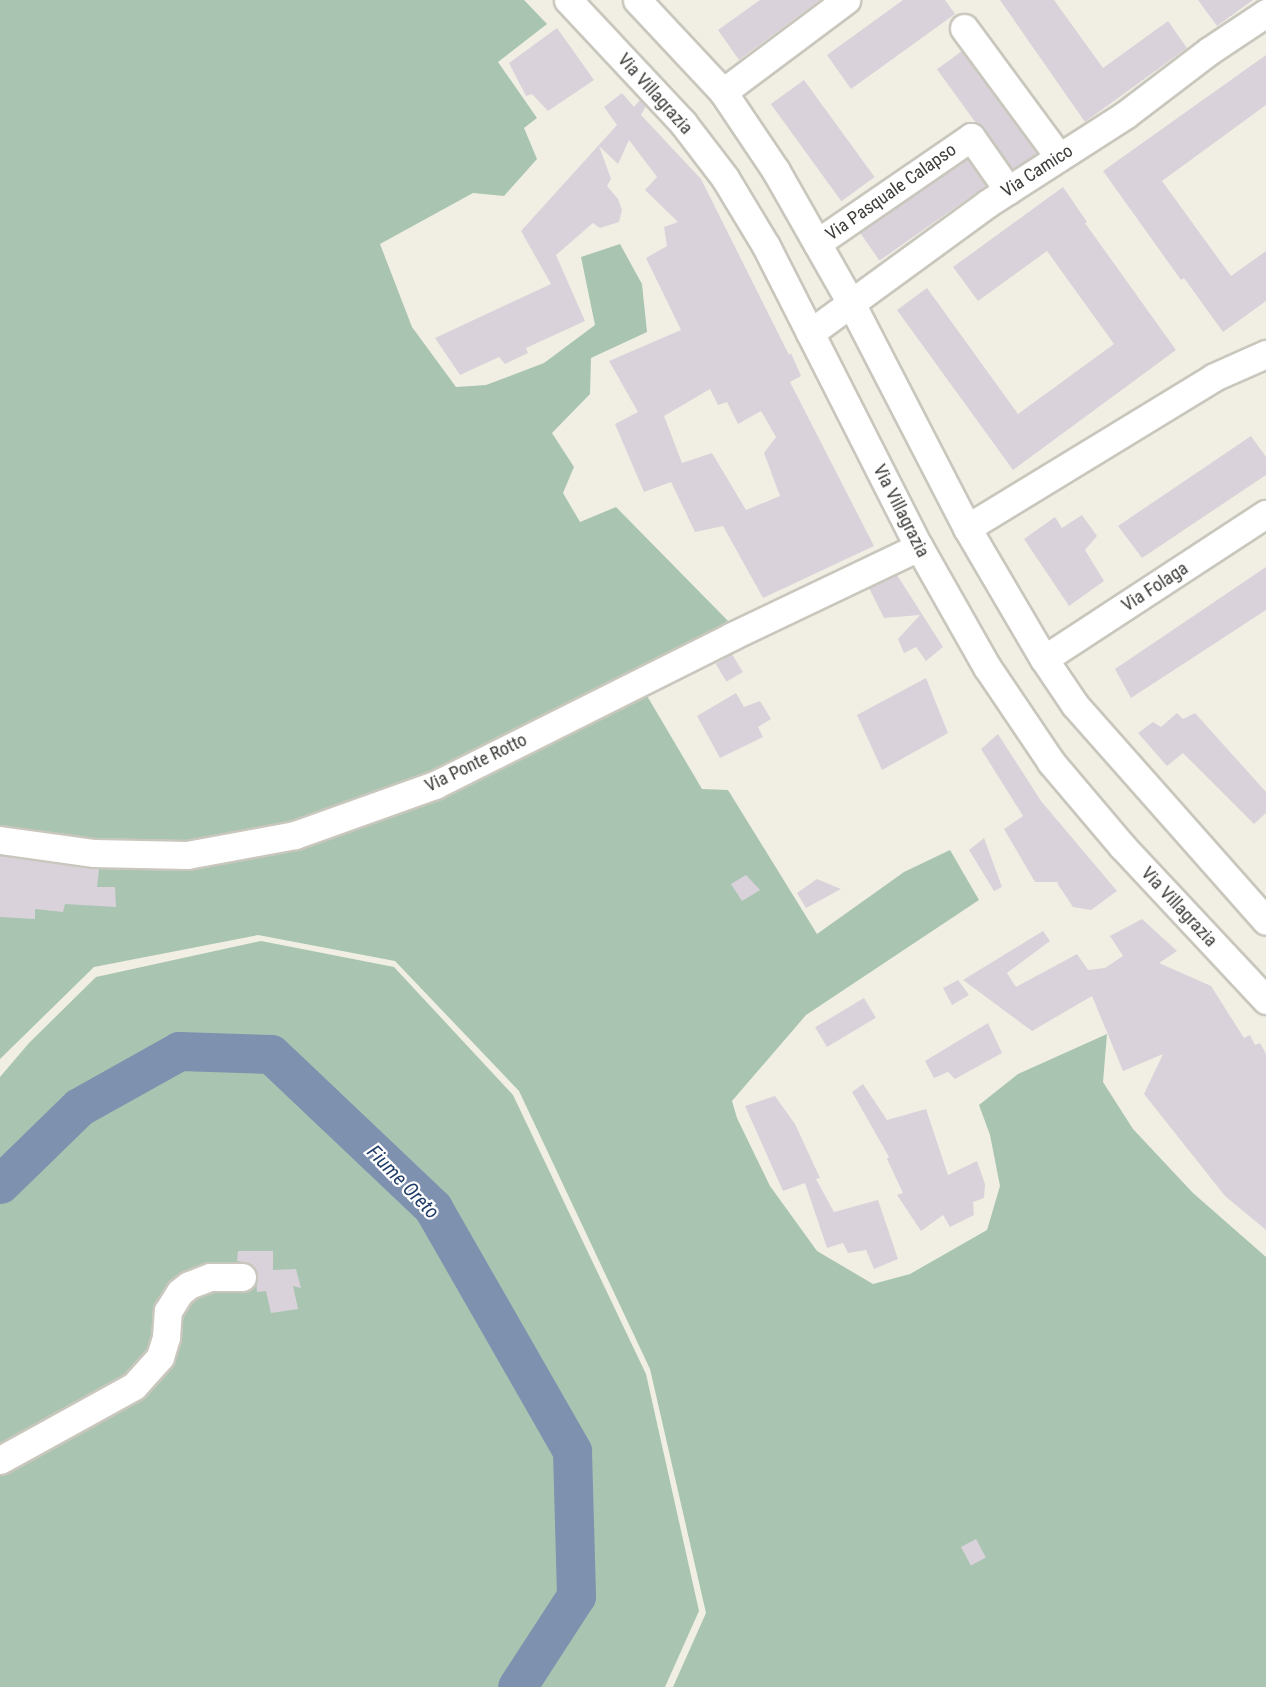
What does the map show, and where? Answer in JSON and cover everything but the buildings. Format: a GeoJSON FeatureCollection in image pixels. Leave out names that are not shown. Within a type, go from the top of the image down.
{"type":"FeatureCollection","features":[{"type":"Feature","properties":{"kind":"street","name":"Via Villagrazia"},"geometry":{"type":"LineString","coordinates":[[568,0],[683,123],[725,178],[766,246],[919,547],[987,667],[1051,762],[1122,846],[1266,1000]]}},
{"type":"Feature","properties":{"kind":"street"},"geometry":{"type":"LineString","coordinates":[[637,0],[723,92],[776,171],[852,305],[967,528],[1044,659],[1075,705],[1266,921]]}},
{"type":"Feature","properties":{"kind":"street"},"geometry":{"type":"LineString","coordinates":[[723,92],[846,0]]}},
{"type":"Feature","properties":{"kind":"street","name":"Via Camico"},"geometry":{"type":"LineString","coordinates":[[810,333],[852,305],[1008,190],[1125,115],[1209,51],[1266,13]]}},
{"type":"Feature","properties":{"kind":"street"},"geometry":{"type":"LineString","coordinates":[[964,28],[1059,157]]}},
{"type":"Feature","properties":{"kind":"street","name":"Via Pasquale Calapso"},"geometry":{"type":"LineString","coordinates":[[817,243],[971,137],[1008,190]]}},
{"type":"Feature","properties":{"kind":"street"},"geometry":{"type":"LineString","coordinates":[[967,528],[1214,377],[1266,354]]}},
{"type":"Feature","properties":{"kind":"street","name":"Via Folaga"},"geometry":{"type":"LineString","coordinates":[[1044,659],[1266,514]]}},
{"type":"Feature","properties":{"kind":"street","name":"Via Ponte Rotto"},"geometry":{"type":"LineString","coordinates":[[0,840],[94,853],[187,855],[295,835],[435,785],[732,636],[919,547]]}},
{"type":"Feature","properties":{"kind":"street"},"geometry":{"type":"LineString","coordinates":[[0,1460],[134,1386],[160,1357],[168,1311],[180,1292],[189,1285],[210,1276],[242,1277]]}},
{"type":"Feature","properties":{"kind":"green space"},"geometry":{"type":"Polygon","coordinates":[[[0,0],[524,0],[547,24],[498,62],[537,118],[524,128],[537,159],[504,196],[473,193],[380,244],[412,327],[456,387],[486,385],[544,363],[595,325],[581,257],[620,244],[642,284],[647,332],[591,358],[590,394],[552,433],[574,467],[563,493],[580,522],[616,507],[732,625],[643,689],[702,789],[728,790],[817,934],[904,872],[950,850],[979,900],[806,1015],[732,1101],[737,1118],[770,1186],[817,1251],[873,1284],[910,1274],[987,1230],[1000,1186],[990,1135],[979,1105],[1018,1074],[1107,1034],[1103,1082],[1133,1129],[1193,1193],[1266,1257],[1266,1687],[673,1687],[706,1613],[650,1369],[519,1091],[395,961],[258,935],[94,967],[0,1059],[0,0]]]}},
{"type":"Feature","properties":{"kind":"green space"},"geometry":{"type":"Polygon","coordinates":[[[261,941],[394,967],[513,1095],[646,1374],[699,1611],[665,1687],[0,1687],[0,1077],[29,1043],[96,977],[261,941]]]}},
{"type":"Feature","properties":{"kind":"waterway","name":"Fiume Oreto"},"geometry":{"type":"LineString","coordinates":[[0,1184],[79,1107],[179,1051],[271,1054],[433,1208],[572,1451],[576,1596],[517,1687]]}}]}
